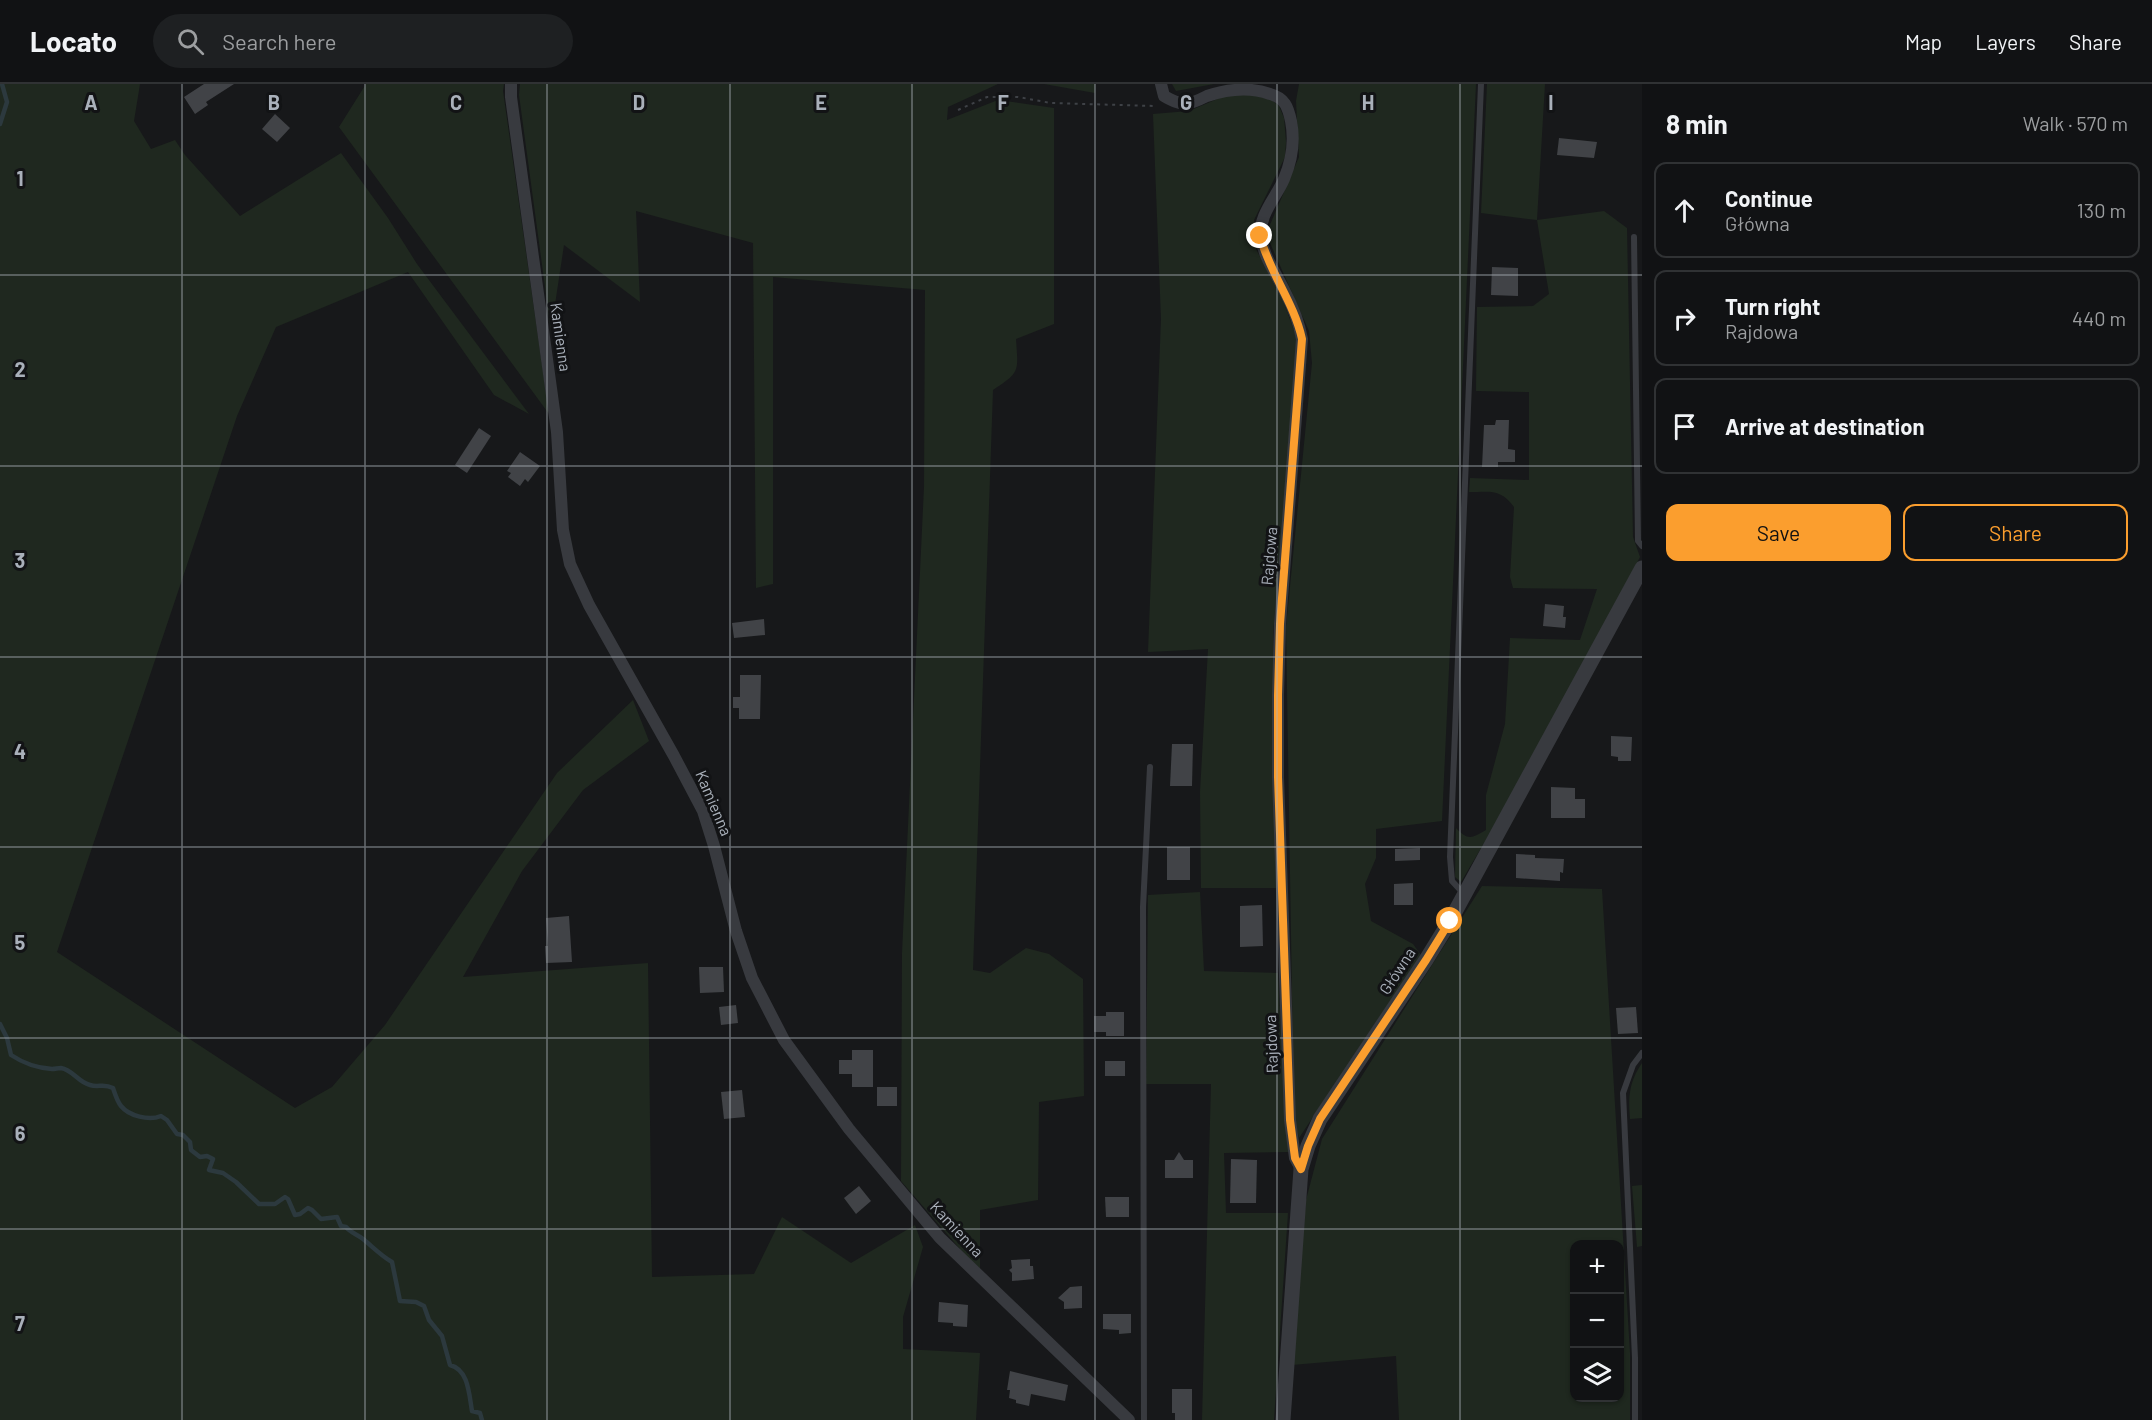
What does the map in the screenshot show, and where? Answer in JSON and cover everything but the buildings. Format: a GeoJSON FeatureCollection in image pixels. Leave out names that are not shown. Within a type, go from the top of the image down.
{"type":"FeatureCollection","features":[{"type":"Feature","properties":{"kind":"street","name":"Kamienna"},"geometry":{"type":"LineString","coordinates":[[512,84],[513,109],[557,432],[563,530],[570,564],[590,605],[703,811],[736,931],[752,978],[784,1040],[849,1129],[940,1238],[1129,1420]]}},
{"type":"Feature","properties":{"kind":"street"},"geometry":{"type":"LineString","coordinates":[[1161,84],[1164,96],[1174,102]]}},
{"type":"Feature","properties":{"kind":"street","name":"Rajdowa"},"geometry":{"type":"LineString","coordinates":[[1174,102],[1186,104],[1213,94],[1245,88],[1268,93],[1279,97],[1288,106],[1292,128],[1293,151],[1284,180],[1262,219],[1260,236],[1265,256],[1285,291],[1302,339],[1280,624],[1278,765],[1290,1120],[1295,1158],[1301,1169]]}},
{"type":"Feature","properties":{"kind":"street","name":"Główna"},"geometry":{"type":"LineString","coordinates":[[1283,1420],[1301,1169],[1308,1146],[1320,1119],[1426,960],[1555,730],[1642,568]]}},
{"type":"Feature","properties":{"kind":"lane"},"geometry":{"type":"LineString","coordinates":[[1464,894],[1452,881],[1450,857],[1481,84]]}},
{"type":"Feature","properties":{"kind":"lane"},"geometry":{"type":"LineString","coordinates":[[1634,237],[1638,541],[1642,546]]}},
{"type":"Feature","properties":{"kind":"lane"},"geometry":{"type":"LineString","coordinates":[[1144,1420],[1143,918],[1150,767]]}},
{"type":"Feature","properties":{"kind":"lane"},"geometry":{"type":"LineString","coordinates":[[1635,1420],[1635,1358],[1623,1093],[1634,1065],[1642,1053]]}},
{"type":"Feature","properties":{"kind":"path"},"geometry":{"type":"LineString","coordinates":[[958,110],[987,97],[1018,97],[1051,103],[1144,106],[1165,106],[1174,102]]}},
{"type":"Feature","properties":{"kind":"shaded area"},"geometry":{"type":"Polygon","coordinates":[[[0,84],[140,84],[134,121],[151,149],[175,140],[185,155],[240,216],[341,153],[388,218],[417,264],[529,414],[494,395],[408,272],[276,327],[237,416],[57,952],[295,1108],[332,1087],[385,1025],[557,773],[633,700],[649,741],[583,790],[522,871],[463,977],[648,963],[652,1277],[754,1274],[782,1217],[851,1263],[915,1225],[923,1247],[903,1317],[903,1349],[980,1353],[976,1420],[0,1420],[0,84]]]}},
{"type":"Feature","properties":{"kind":"shaded area"},"geometry":{"type":"Polygon","coordinates":[[[366,84],[504,84],[503,91],[549,414],[339,127],[366,84]]]}},
{"type":"Feature","properties":{"kind":"shaded area"},"geometry":{"type":"Polygon","coordinates":[[[520,84],[998,84],[948,107],[947,120],[998,100],[1054,108],[1054,324],[1016,339],[1016,370],[1009,379],[993,390],[973,970],[990,973],[1026,948],[1049,954],[1083,979],[1084,1096],[1039,1102],[1038,1200],[980,1210],[980,1272],[901,1181],[902,953],[924,487],[925,290],[773,277],[773,584],[756,588],[753,243],[636,211],[640,302],[564,245],[551,331],[519,95],[520,84]]]}},
{"type":"Feature","properties":{"kind":"shaded area"},"geometry":{"type":"Polygon","coordinates":[[[1044,84],[1095,84],[1095,93],[1044,84]]]}},
{"type":"Feature","properties":{"kind":"shaded area"},"geometry":{"type":"Polygon","coordinates":[[[1172,84],[1214,84],[1176,91],[1172,84]]]}},
{"type":"Feature","properties":{"kind":"shaded area"},"geometry":{"type":"Polygon","coordinates":[[[1299,84],[1476,84],[1442,821],[1376,829],[1376,858],[1365,884],[1371,921],[1413,944],[1421,955],[1299,1138],[1294,1119],[1286,627],[1312,363],[1309,331],[1266,234],[1299,157],[1296,101],[1299,84]]]}},
{"type":"Feature","properties":{"kind":"shaded area"},"geometry":{"type":"Polygon","coordinates":[[[1487,84],[1545,84],[1537,220],[1481,213],[1487,84]]]}},
{"type":"Feature","properties":{"kind":"shaded area"},"geometry":{"type":"Polygon","coordinates":[[[1245,93],[1267,96],[1279,106],[1284,118],[1285,157],[1254,220],[1256,249],[1284,303],[1296,336],[1298,363],[1273,633],[1276,888],[1201,888],[1200,792],[1208,649],[1148,652],[1161,319],[1153,114],[1189,111],[1222,97],[1245,93]]]}},
{"type":"Feature","properties":{"kind":"shaded area"},"geometry":{"type":"Polygon","coordinates":[[[1604,211],[1627,228],[1633,537],[1640,557],[1529,767],[1461,882],[1455,877],[1456,828],[1470,837],[1486,830],[1486,795],[1505,724],[1510,638],[1580,640],[1597,589],[1513,588],[1510,577],[1514,507],[1504,497],[1494,492],[1469,492],[1470,478],[1529,480],[1529,392],[1476,391],[1477,307],[1533,306],[1549,294],[1537,220],[1604,211]]]}},
{"type":"Feature","properties":{"kind":"shaded area"},"geometry":{"type":"Polygon","coordinates":[[[1482,886],[1602,889],[1623,1240],[1570,1240],[1570,1402],[1624,1402],[1624,1254],[1630,1353],[1630,1420],[1399,1420],[1396,1356],[1292,1365],[1306,1200],[1322,1139],[1482,886]]]}},
{"type":"Feature","properties":{"kind":"shaded area"},"geometry":{"type":"Polygon","coordinates":[[[1200,892],[1204,971],[1278,973],[1285,1119],[1290,1152],[1224,1153],[1226,1213],[1288,1213],[1274,1420],[1202,1420],[1211,1084],[1146,1084],[1148,895],[1200,892]]]}},
{"type":"Feature","properties":{"kind":"shaded area"},"geometry":{"type":"Polygon","coordinates":[[[1642,1063],[1642,1118],[1630,1119],[1630,1090],[1642,1063]]]}},
{"type":"Feature","properties":{"kind":"shaded area"},"geometry":{"type":"Polygon","coordinates":[[[1642,1185],[1642,1246],[1637,1247],[1632,1186],[1642,1185]]]}},
{"type":"Feature","properties":{"kind":"waterway"},"geometry":{"type":"LineString","coordinates":[[0,124],[7,102],[2,84]]}},
{"type":"Feature","properties":{"kind":"waterway"},"geometry":{"type":"LineString","coordinates":[[0,1024],[7,1038],[11,1055],[41,1068],[65,1069],[90,1085],[113,1088],[118,1102],[125,1110],[140,1117],[161,1116],[167,1120],[177,1134],[183,1135],[190,1142],[191,1150],[200,1157],[207,1156],[213,1159],[209,1170],[223,1173],[259,1204],[275,1204],[285,1197],[295,1215],[308,1208],[321,1219],[337,1217],[341,1226],[361,1237],[392,1262],[400,1301],[416,1302],[424,1306],[429,1320],[442,1336],[450,1365],[461,1372],[465,1378],[472,1411],[480,1413],[482,1420]]}},
{"type":"Feature","properties":{"kind":"route"},"geometry":{"type":"LineString","coordinates":[[1260,236],[1265,256],[1285,291],[1302,339],[1280,624],[1278,695],[1278,777],[1290,1120],[1295,1158],[1301,1169],[1320,1119],[1450,921]]}}]}
